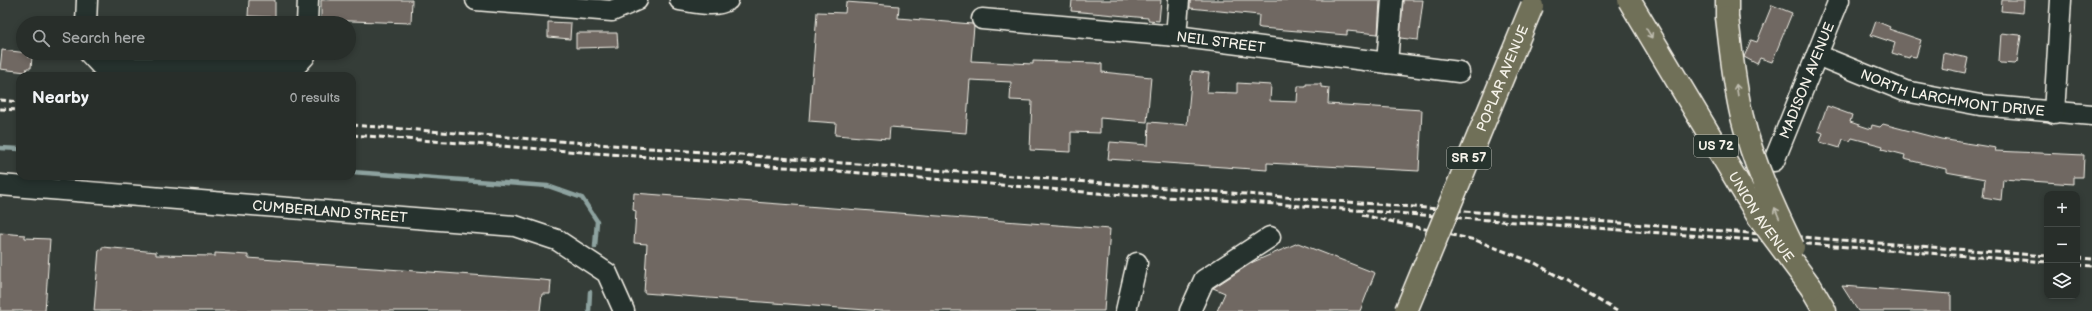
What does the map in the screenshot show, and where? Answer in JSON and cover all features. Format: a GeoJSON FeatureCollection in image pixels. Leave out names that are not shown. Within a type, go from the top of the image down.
{"type":"FeatureCollection","features":[{"type":"Feature","properties":{"kind":"main road","name":"UNION AVENUE"},"geometry":{"type":"LineString","coordinates":[[1629,0],[1758,216],[1811,287],[1826,311]]}},
{"type":"Feature","properties":{"kind":"main road","name":"POPLAR AVENUE"},"geometry":{"type":"LineString","coordinates":[[1406,311],[1531,2]]}},
{"type":"Feature","properties":{"kind":"main road","name":"UNION AVENUE"},"geometry":{"type":"LineString","coordinates":[[1727,9],[1738,97],[1750,143],[1776,211],[1811,287]]}},
{"type":"Feature","properties":{"kind":"street"},"geometry":{"type":"LineString","coordinates":[[86,16],[87,0]]}},
{"type":"Feature","properties":{"kind":"street"},"geometry":{"type":"LineString","coordinates":[[307,16],[308,0]]}},
{"type":"Feature","properties":{"kind":"street"},"geometry":{"type":"LineString","coordinates":[[476,0],[612,11],[637,0]]}},
{"type":"Feature","properties":{"kind":"street"},"geometry":{"type":"LineString","coordinates":[[680,0],[704,4],[724,3],[728,0]]}},
{"type":"Feature","properties":{"kind":"street"},"geometry":{"type":"LineString","coordinates":[[1176,36],[1179,0]]}},
{"type":"Feature","properties":{"kind":"street"},"geometry":{"type":"LineString","coordinates":[[1387,63],[1392,0]]}},
{"type":"Feature","properties":{"kind":"street","name":"MADISON AVENUE"},"geometry":{"type":"LineString","coordinates":[[1774,161],[1839,0]]}},
{"type":"Feature","properties":{"kind":"street"},"geometry":{"type":"LineString","coordinates":[[2054,113],[2061,0]]}},
{"type":"Feature","properties":{"kind":"street","name":"NEIL STREET"},"geometry":{"type":"LineString","coordinates":[[982,19],[1176,36],[1459,72]]}},
{"type":"Feature","properties":{"kind":"street","name":"NORTH LARCHMONT DRIVE"},"geometry":{"type":"LineString","coordinates":[[1817,55],[1905,91],[1980,105],[2054,113],[2092,115]]}},
{"type":"Feature","properties":{"kind":"street"},"geometry":{"type":"LineString","coordinates":[[96,60],[102,67],[294,68],[300,60]]}},
{"type":"Feature","properties":{"kind":"street","name":"CUMBERLAND STREET"},"geometry":{"type":"LineString","coordinates":[[0,185],[515,226],[557,240],[607,273],[624,311]]}},
{"type":"Feature","properties":{"kind":"street"},"geometry":{"type":"LineString","coordinates":[[1190,311],[1204,280],[1270,237]]}},
{"type":"Feature","properties":{"kind":"street"},"geometry":{"type":"LineString","coordinates":[[1126,311],[1137,263]]}},
{"type":"Feature","properties":{"kind":"building"},"geometry":{"type":"Polygon","coordinates":[[[249,0],[275,0],[275,16],[248,16],[249,0]]]}},
{"type":"Feature","properties":{"kind":"building"},"geometry":{"type":"Polygon","coordinates":[[[321,0],[412,0],[411,23],[356,21],[356,16],[321,16],[321,0]]]}},
{"type":"Feature","properties":{"kind":"building"},"geometry":{"type":"Polygon","coordinates":[[[1072,0],[1161,0],[1159,21],[1148,20],[1148,18],[1071,11],[1072,0]]]}},
{"type":"Feature","properties":{"kind":"building"},"geometry":{"type":"Polygon","coordinates":[[[1190,0],[1380,0],[1378,34],[1347,31],[1347,35],[1261,28],[1258,27],[1259,15],[1190,8],[1190,0]]]}},
{"type":"Feature","properties":{"kind":"building"},"geometry":{"type":"Polygon","coordinates":[[[1403,0],[1423,0],[1418,40],[1400,38],[1403,0]]]}},
{"type":"Feature","properties":{"kind":"building"},"geometry":{"type":"Polygon","coordinates":[[[2002,0],[2024,0],[2023,13],[2001,11],[2002,0]]]}},
{"type":"Feature","properties":{"kind":"building"},"geometry":{"type":"Polygon","coordinates":[[[846,2],[899,6],[898,18],[972,24],[974,26],[971,61],[1033,64],[1033,61],[1095,63],[1102,64],[1102,72],[1151,77],[1147,122],[1100,118],[1100,133],[1071,132],[1071,152],[1030,150],[1032,101],[1010,100],[1011,82],[970,80],[966,133],[890,127],[889,139],[835,135],[836,123],[809,121],[817,12],[845,13],[846,2]]]}},
{"type":"Feature","properties":{"kind":"building"},"geometry":{"type":"Polygon","coordinates":[[[1772,5],[1792,13],[1772,62],[1760,58],[1757,64],[1744,57],[1751,40],[1757,42],[1772,5]]]}},
{"type":"Feature","properties":{"kind":"building"},"geometry":{"type":"Polygon","coordinates":[[[1876,21],[1890,27],[1889,29],[1921,40],[1916,57],[1910,56],[1909,58],[1892,53],[1895,43],[1871,35],[1876,21]]]}},
{"type":"Feature","properties":{"kind":"building"},"geometry":{"type":"Polygon","coordinates":[[[548,22],[571,23],[570,39],[548,37],[548,22]]]}},
{"type":"Feature","properties":{"kind":"building"},"geometry":{"type":"Polygon","coordinates":[[[576,33],[617,33],[618,47],[576,48],[576,33]]]}},
{"type":"Feature","properties":{"kind":"building"},"geometry":{"type":"Polygon","coordinates":[[[2001,33],[2021,36],[2017,62],[2015,64],[2001,63],[1999,61],[2001,33]]]}},
{"type":"Feature","properties":{"kind":"building"},"geometry":{"type":"Polygon","coordinates":[[[2,50],[16,52],[16,60],[32,60],[31,68],[27,68],[26,72],[0,69],[2,50]]]}},
{"type":"Feature","properties":{"kind":"building"},"geometry":{"type":"Polygon","coordinates":[[[1943,53],[1968,58],[1965,73],[1941,68],[1943,53]]]}},
{"type":"Feature","properties":{"kind":"building"},"geometry":{"type":"Polygon","coordinates":[[[1192,71],[1209,73],[1207,92],[1237,93],[1237,83],[1271,85],[1270,101],[1297,102],[1298,86],[1306,86],[1306,84],[1321,84],[1321,87],[1329,88],[1328,104],[1422,110],[1419,171],[1267,163],[1267,170],[1108,159],[1110,142],[1148,145],[1149,122],[1187,125],[1192,71]]]}},
{"type":"Feature","properties":{"kind":"building"},"geometry":{"type":"Polygon","coordinates":[[[1827,106],[1852,115],[1850,122],[1871,129],[1872,125],[1880,127],[1883,124],[1941,139],[1996,148],[1995,151],[2084,155],[2083,177],[2073,177],[2073,184],[2003,179],[2001,200],[1983,197],[1985,179],[1946,172],[1946,169],[1904,159],[1905,155],[1882,149],[1883,146],[1852,138],[1850,141],[1843,139],[1840,148],[1820,142],[1823,133],[1818,131],[1827,106]]]}},
{"type":"Feature","properties":{"kind":"building"},"geometry":{"type":"Polygon","coordinates":[[[634,193],[1110,229],[1104,311],[879,311],[644,293],[647,244],[634,243],[636,211],[633,210],[634,193]]]}},
{"type":"Feature","properties":{"kind":"building"},"geometry":{"type":"Polygon","coordinates":[[[0,233],[25,235],[25,238],[50,239],[45,311],[0,311],[0,233]]]}},
{"type":"Feature","properties":{"kind":"building"},"geometry":{"type":"Polygon","coordinates":[[[1298,243],[1375,273],[1360,311],[1217,311],[1225,293],[1213,288],[1253,262],[1298,243]]]}},
{"type":"Feature","properties":{"kind":"building"},"geometry":{"type":"Polygon","coordinates":[[[102,247],[156,252],[156,255],[215,256],[215,253],[248,255],[248,258],[302,263],[543,280],[551,281],[550,294],[542,294],[540,311],[94,311],[99,249],[102,250],[102,247]]]}},
{"type":"Feature","properties":{"kind":"building"},"geometry":{"type":"Polygon","coordinates":[[[1842,286],[1951,294],[1951,311],[1858,311],[1842,286]]]}},
{"type":"Feature","properties":{"kind":"waterway"},"geometry":{"type":"LineString","coordinates":[[0,148],[16,149]]}},
{"type":"Feature","properties":{"kind":"waterway"},"geometry":{"type":"LineString","coordinates":[[356,172],[548,186],[582,198],[597,221],[595,247]]}},
{"type":"Feature","properties":{"kind":"waterway"},"geometry":{"type":"LineString","coordinates":[[589,311],[590,292]]}},
{"type":"Feature","properties":{"kind":"railway"},"geometry":{"type":"LineString","coordinates":[[0,100],[16,102]]}},
{"type":"Feature","properties":{"kind":"railway"},"geometry":{"type":"LineString","coordinates":[[0,109],[16,110]]}},
{"type":"Feature","properties":{"kind":"railway"},"geometry":{"type":"LineString","coordinates":[[356,125],[2044,256]]}},
{"type":"Feature","properties":{"kind":"railway"},"geometry":{"type":"LineString","coordinates":[[356,135],[838,171],[1108,194],[1222,200],[2044,262]]}},
{"type":"Feature","properties":{"kind":"railway"},"geometry":{"type":"LineString","coordinates":[[1362,215],[1475,240],[1535,263],[1617,311]]}},
{"type":"Feature","properties":{"kind":"railway"},"geometry":{"type":"LineString","coordinates":[[2080,258],[2092,259]]}},
{"type":"Feature","properties":{"kind":"railway"},"geometry":{"type":"LineString","coordinates":[[2080,265],[2092,266]]}}]}
